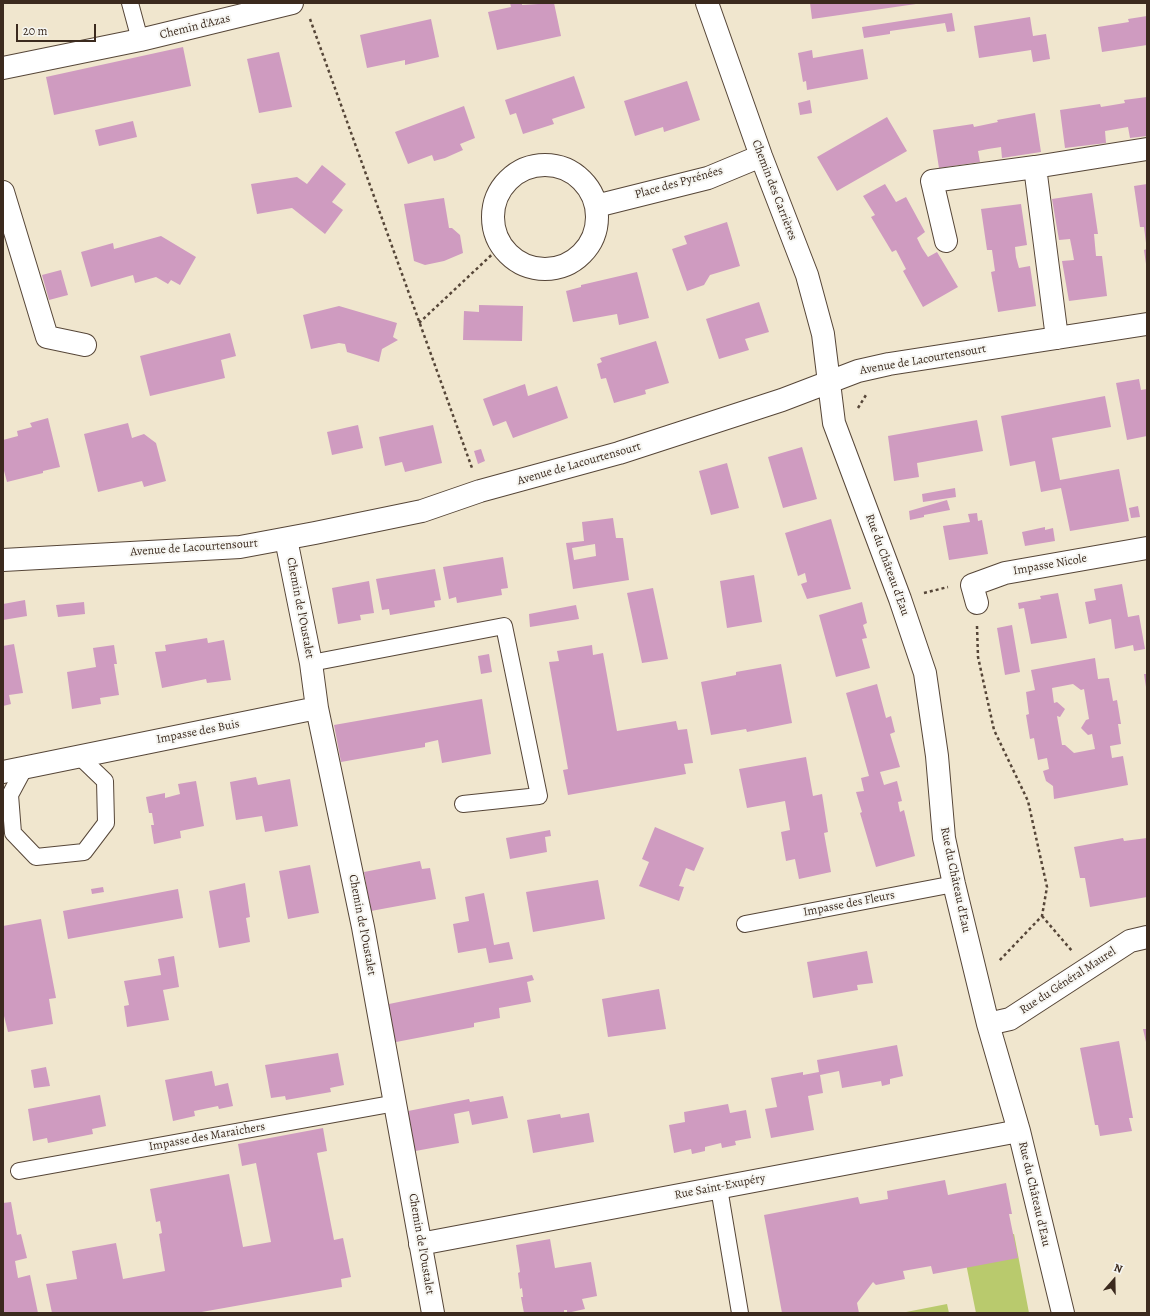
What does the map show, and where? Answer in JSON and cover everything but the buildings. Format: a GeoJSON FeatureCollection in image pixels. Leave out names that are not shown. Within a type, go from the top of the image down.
{"type":"FeatureCollection","features":[{"type":"Feature","properties":{"kind":"street","name":"Chemin d'Azas"},"geometry":{"type":"LineString","coordinates":[[3,68],[140,40],[292,3]]}},
{"type":"Feature","properties":{"kind":"street","name":"Chemin des Carrières"},"geometry":{"type":"LineString","coordinates":[[707,3],[761,156],[807,275],[823,334],[830,380]]}},
{"type":"Feature","properties":{"kind":"street"},"geometry":{"type":"LineString","coordinates":[[946,241],[932,181],[1036,167],[1147,149]]}},
{"type":"Feature","properties":{"kind":"street","name":"Place des Pyrénées"},"geometry":{"type":"LineString","coordinates":[[596,206],[708,178],[761,156]]}},
{"type":"Feature","properties":{"kind":"street"},"geometry":{"type":"LineString","coordinates":[[549,164],[572,171],[589,187],[596,206],[596,232],[583,253],[564,266],[541,269],[518,262],[501,246],[493,224],[495,200],[506,181],[526,167],[549,164]]}},
{"type":"Feature","properties":{"kind":"street"},"geometry":{"type":"LineString","coordinates":[[1036,167],[1057,338]]}},
{"type":"Feature","properties":{"kind":"street"},"geometry":{"type":"LineString","coordinates":[[3,192],[47,337],[85,344]]}},
{"type":"Feature","properties":{"kind":"street","name":"Avenue de Lacourtensourt"},"geometry":{"type":"LineString","coordinates":[[3,560],[240,546],[286,539],[422,511],[480,491],[619,454],[782,400],[830,380],[858,371],[889,364],[1147,324]]}},
{"type":"Feature","properties":{"kind":"street","name":"Rue du Château d'Eau"},"geometry":{"type":"LineString","coordinates":[[830,380],[834,424],[900,599],[925,673],[937,756],[944,838],[988,1024],[1019,1131],[1063,1313]]}},
{"type":"Feature","properties":{"kind":"street","name":"Chemin de l'Oustalet"},"geometry":{"type":"LineString","coordinates":[[286,539],[311,664],[317,708],[363,927],[433,1313]]}},
{"type":"Feature","properties":{"kind":"street","name":"Impasse Nicole"},"geometry":{"type":"LineString","coordinates":[[977,602],[972,585],[1005,572],[1147,548]]}},
{"type":"Feature","properties":{"kind":"street","name":"Impasse des Buis"},"geometry":{"type":"LineString","coordinates":[[3,772],[317,708]]}},
{"type":"Feature","properties":{"kind":"street","name":"Rue du Général Maurel"},"geometry":{"type":"LineString","coordinates":[[988,1024],[1010,1019],[1130,941],[1147,937]]}},
{"type":"Feature","properties":{"kind":"street","name":"Rue Saint-Exupéry"},"geometry":{"type":"LineString","coordinates":[[420,1244],[1019,1131]]}},
{"type":"Feature","properties":{"kind":"lane"},"geometry":{"type":"LineString","coordinates":[[130,3],[140,40]]}},
{"type":"Feature","properties":{"kind":"lane"},"geometry":{"type":"LineString","coordinates":[[311,664],[504,626],[539,796],[463,804]]}},
{"type":"Feature","properties":{"kind":"lane"},"geometry":{"type":"LineString","coordinates":[[25,767],[10,795],[13,833],[36,857],[84,852],[106,822],[105,781],[79,756]]}},
{"type":"Feature","properties":{"kind":"lane","name":"Impasse des Fleurs"},"geometry":{"type":"LineString","coordinates":[[745,924],[954,884]]}},
{"type":"Feature","properties":{"kind":"lane","name":"Impasse des Maraichers"},"geometry":{"type":"LineString","coordinates":[[19,1171],[396,1103]]}},
{"type":"Feature","properties":{"kind":"lane"},"geometry":{"type":"LineString","coordinates":[[719,1188],[740,1313]]}},
{"type":"Feature","properties":{"kind":"path"},"geometry":{"type":"LineString","coordinates":[[310,18],[480,491]]}},
{"type":"Feature","properties":{"kind":"path"},"geometry":{"type":"LineString","coordinates":[[419,323],[501,246]]}},
{"type":"Feature","properties":{"kind":"path"},"geometry":{"type":"LineString","coordinates":[[922,593],[941,587]]}},
{"type":"Feature","properties":{"kind":"path"},"geometry":{"type":"LineString","coordinates":[[977,602],[978,657],[994,730],[1028,801],[1047,887],[1042,916],[998,962]]}},
{"type":"Feature","properties":{"kind":"path"},"geometry":{"type":"LineString","coordinates":[[1042,916],[1087,968]]}},
{"type":"Feature","properties":{"kind":"green space"},"geometry":{"type":"Polygon","coordinates":[[[1014,1234],[1029,1313],[976,1313],[962,1244],[1014,1234]]]}},
{"type":"Feature","properties":{"kind":"green space"},"geometry":{"type":"Polygon","coordinates":[[[947,1304],[949,1313],[901,1313],[947,1304]]]}}]}
